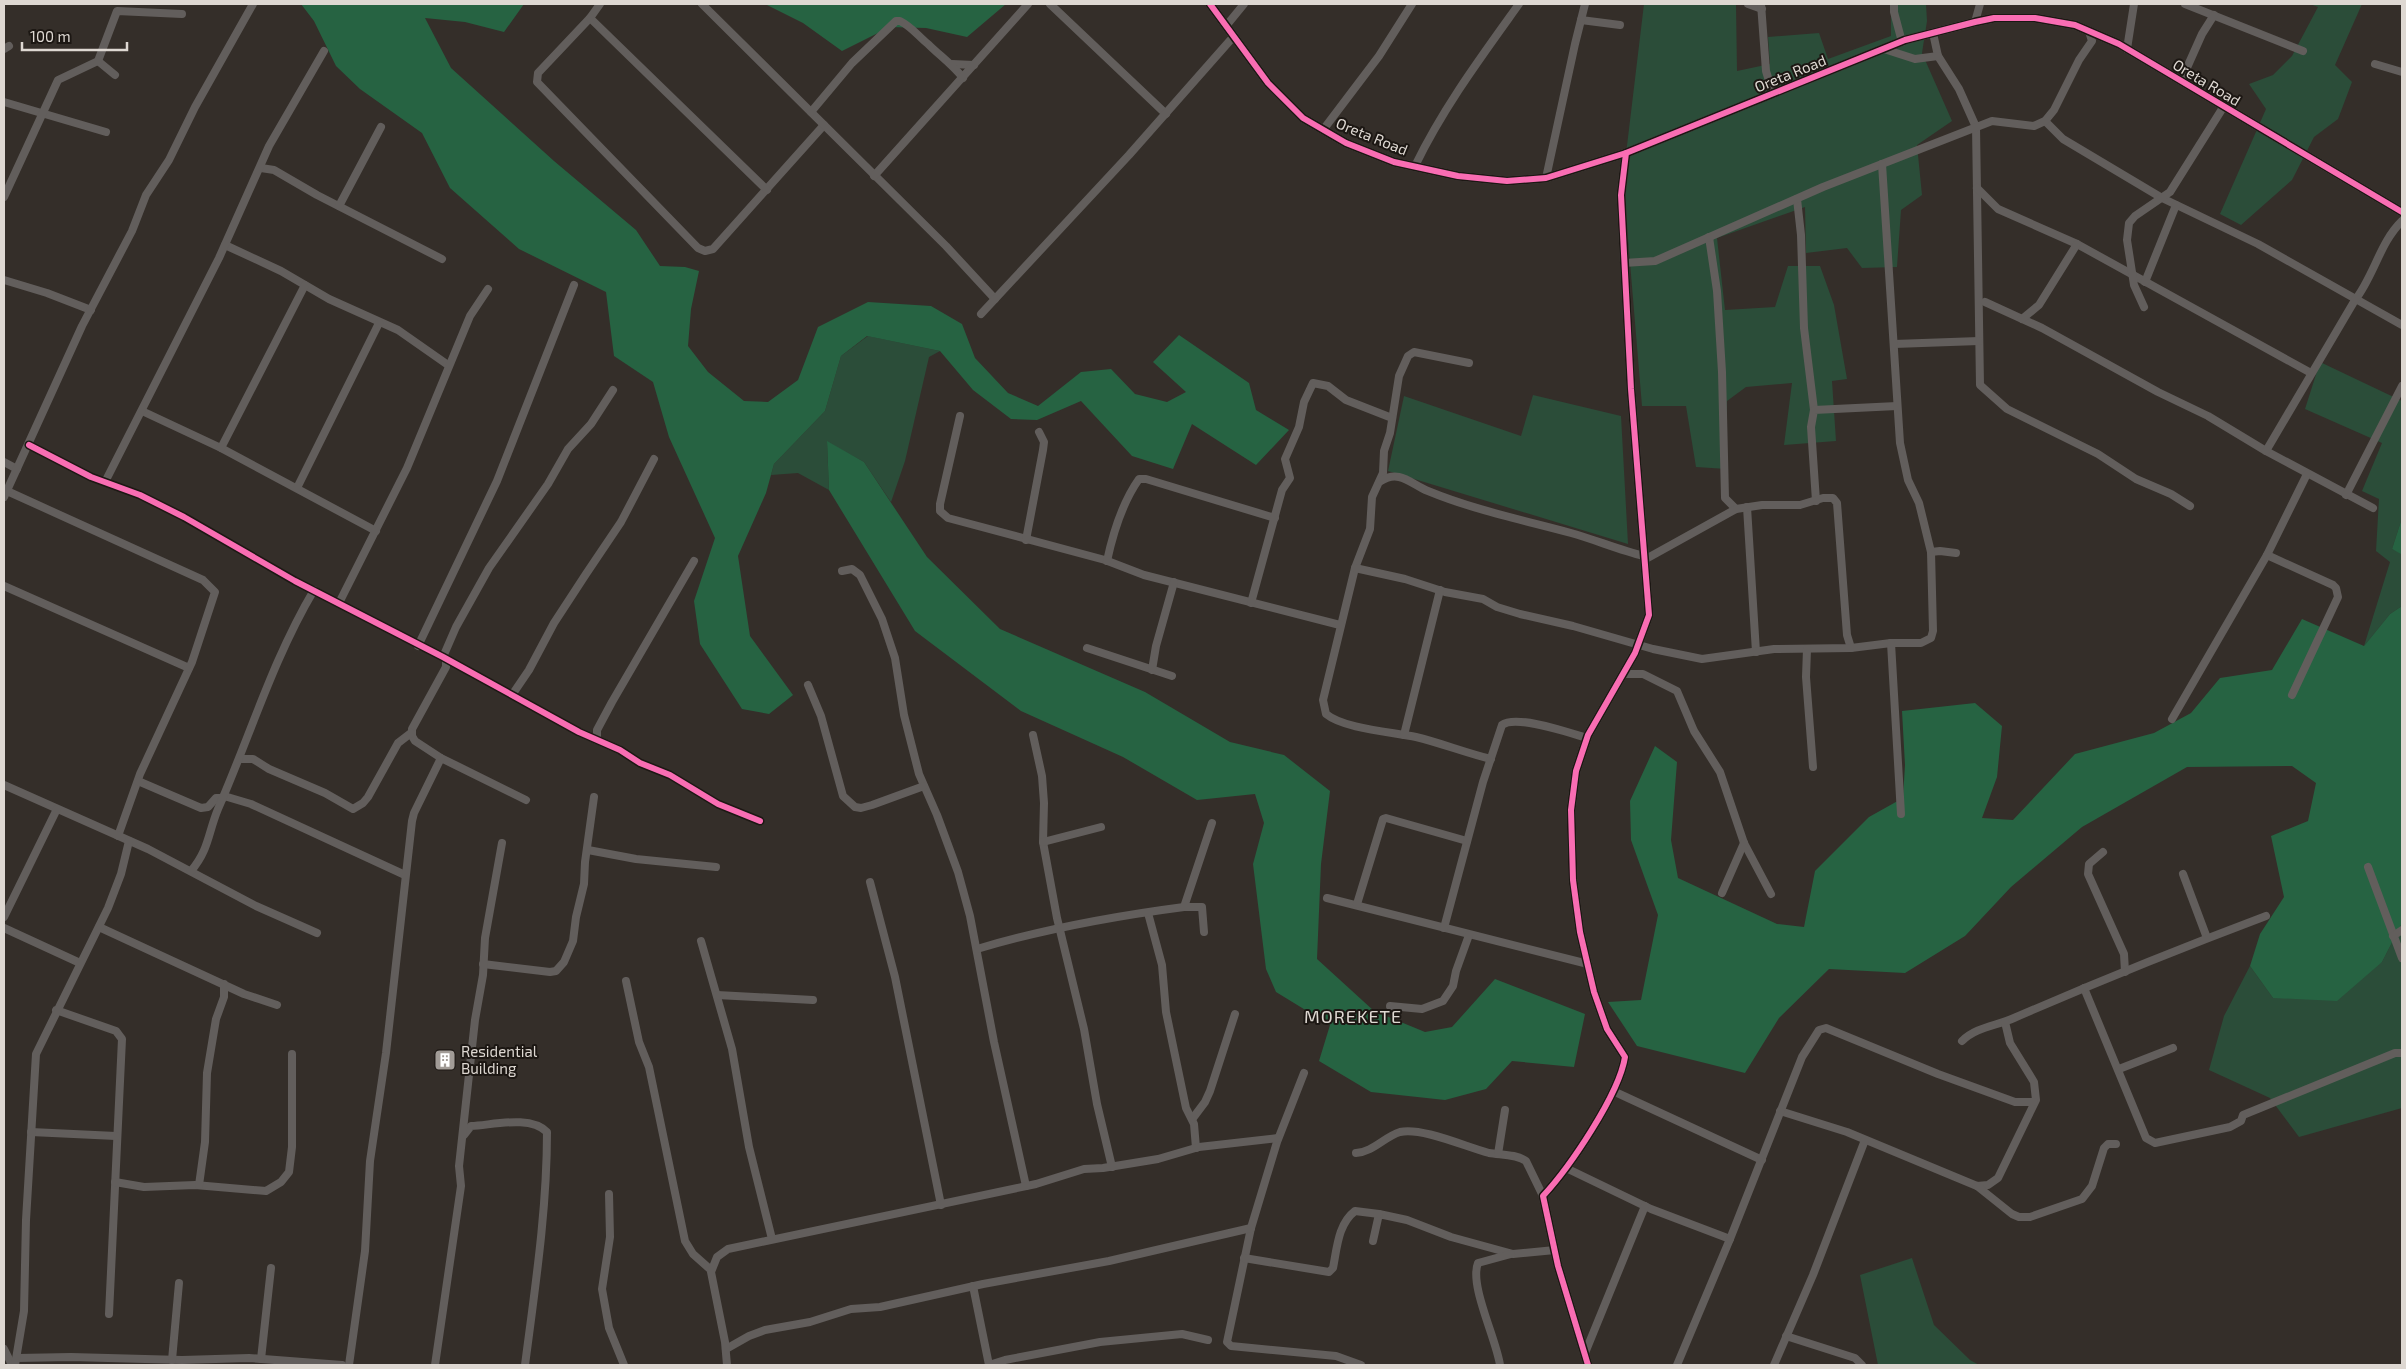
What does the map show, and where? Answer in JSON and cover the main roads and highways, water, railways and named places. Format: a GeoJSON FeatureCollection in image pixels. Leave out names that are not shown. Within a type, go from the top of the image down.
{"type":"FeatureCollection","features":[{"type":"Feature","properties":{"kind":"place","name":"Residential Building"},"geometry":{"type":"Point","coordinates":[445,1060]}},
{"type":"Feature","properties":{"kind":"district","name":"MOREKETE"},"geometry":{"type":"Point","coordinates":[1353,1016]}}]}
